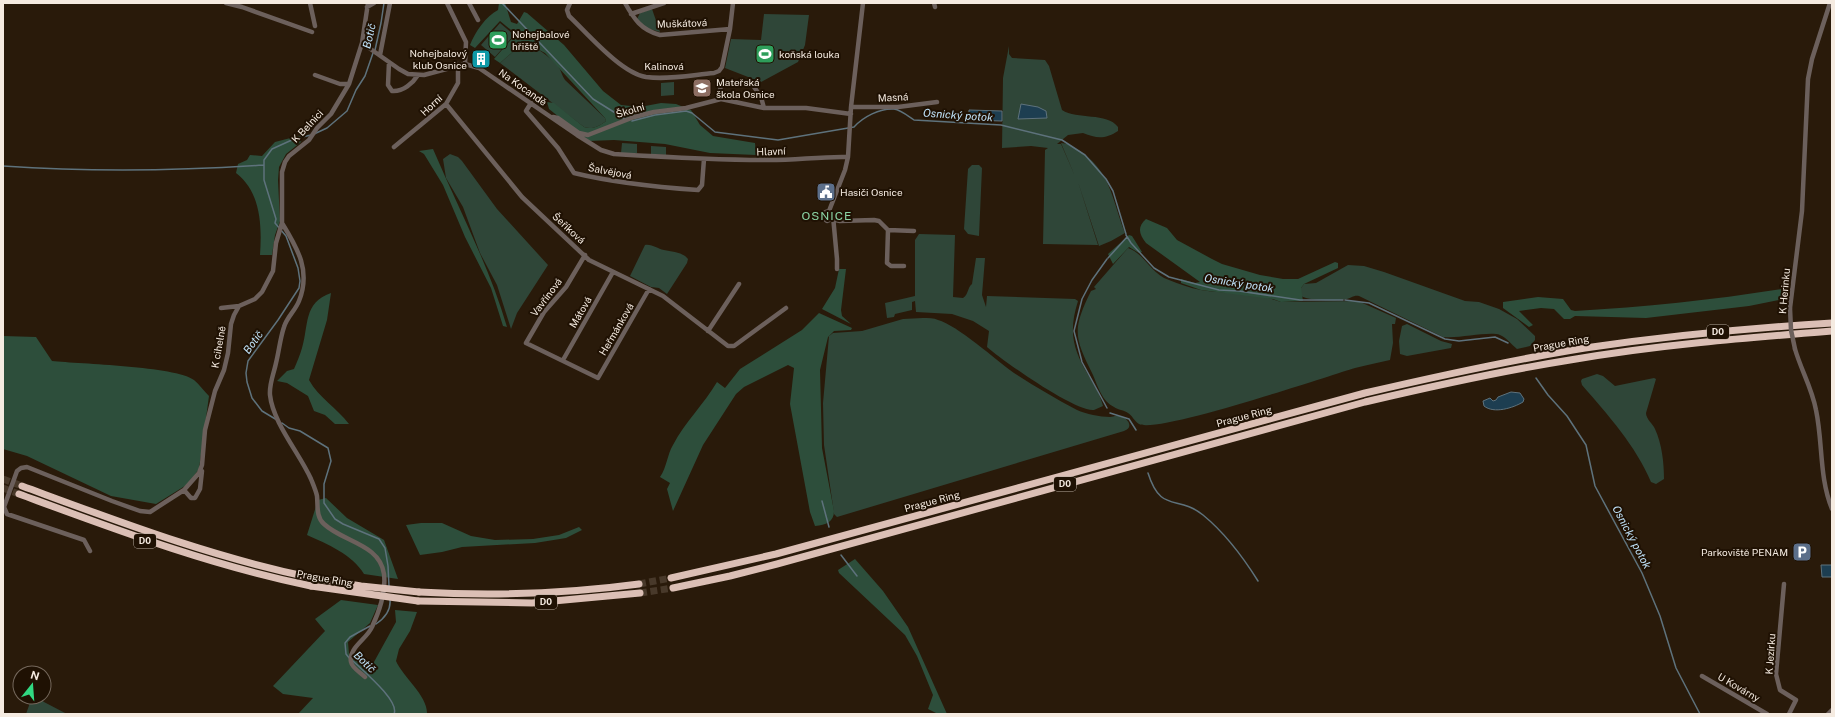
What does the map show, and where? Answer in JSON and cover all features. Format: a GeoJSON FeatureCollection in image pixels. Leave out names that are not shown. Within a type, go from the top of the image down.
{"type":"FeatureCollection","features":[{"type":"Feature","properties":{"kind":"highway","name":"Prague Ring"},"geometry":{"type":"LineString","coordinates":[[671,578],[776,554],[1365,393],[1508,362],[1564,352],[1679,336],[1832,323]]}},
{"type":"Feature","properties":{"kind":"highway","name":"Prague Ring"},"geometry":{"type":"LineString","coordinates":[[673,588],[777,564],[1365,402],[1514,369],[1570,360],[1681,344],[1832,331]]}},
{"type":"Feature","properties":{"kind":"highway","name":"Prague Ring"},"geometry":{"type":"LineString","coordinates":[[22,486],[185,545],[247,563],[313,578],[361,586],[419,592],[484,595],[532,594],[593,590],[639,584]]}},
{"type":"Feature","properties":{"kind":"highway","name":"Prague Ring"},"geometry":{"type":"LineString","coordinates":[[19,494],[182,553],[245,572],[312,586],[418,601],[532,603],[640,593]]}},
{"type":"Feature","properties":{"kind":"street"},"geometry":{"type":"LineString","coordinates":[[226,3],[242,7],[312,32]]}},
{"type":"Feature","properties":{"kind":"street"},"geometry":{"type":"LineString","coordinates":[[310,3],[315,26]]}},
{"type":"Feature","properties":{"kind":"street"},"geometry":{"type":"LineString","coordinates":[[374,3],[367,5],[362,43],[371,48],[403,72],[418,75],[414,81],[404,88],[398,91],[392,91],[388,85],[389,62]]}},
{"type":"Feature","properties":{"kind":"street"},"geometry":{"type":"LineString","coordinates":[[378,53],[386,30],[390,3]]}},
{"type":"Feature","properties":{"kind":"street"},"geometry":{"type":"LineString","coordinates":[[446,3],[466,42],[465,64]]}},
{"type":"Feature","properties":{"kind":"street"},"geometry":{"type":"LineString","coordinates":[[469,3],[478,20]]}},
{"type":"Feature","properties":{"kind":"street","name":"Muškátová"},"geometry":{"type":"LineString","coordinates":[[625,3],[631,14],[643,28],[660,35],[730,30]]}},
{"type":"Feature","properties":{"kind":"street"},"geometry":{"type":"LineString","coordinates":[[631,14],[664,3]]}},
{"type":"Feature","properties":{"kind":"street","name":"Kalinová"},"geometry":{"type":"LineString","coordinates":[[568,5],[569,16],[621,66],[635,74],[646,77],[719,72],[722,68],[730,30],[733,3]]}},
{"type":"Feature","properties":{"kind":"street"},"geometry":{"type":"LineString","coordinates":[[829,211],[845,170],[848,157],[851,107],[863,3]]}},
{"type":"Feature","properties":{"kind":"street","name":"K Herinku"},"geometry":{"type":"LineString","coordinates":[[1830,3],[1812,59],[1808,81],[1802,211],[1790,308],[1791,330],[1795,349],[1816,408],[1823,474],[1827,497],[1832,509]]}},
{"type":"Feature","properties":{"kind":"street","name":"K Belnici"},"geometry":{"type":"LineString","coordinates":[[281,226],[282,172],[285,162],[312,136],[331,114],[349,84],[362,43]]}},
{"type":"Feature","properties":{"kind":"street","name":"Na Kocandě"},"geometry":{"type":"LineString","coordinates":[[418,75],[458,64],[465,64],[479,68],[550,117]]}},
{"type":"Feature","properties":{"kind":"street","name":"Horní"},"geometry":{"type":"LineString","coordinates":[[394,147],[446,104],[458,84],[458,64]]}},
{"type":"Feature","properties":{"kind":"street"},"geometry":{"type":"LineString","coordinates":[[315,75],[340,84],[349,84]]}},
{"type":"Feature","properties":{"kind":"street"},"geometry":{"type":"LineString","coordinates":[[721,99],[720,82],[752,84],[761,97],[764,108]]}},
{"type":"Feature","properties":{"kind":"street","name":"Školní"},"geometry":{"type":"LineString","coordinates":[[550,117],[558,118],[579,133],[588,134],[654,112],[686,108],[721,99],[764,108],[806,108],[851,114]]}},
{"type":"Feature","properties":{"kind":"street","name":"Masná"},"geometry":{"type":"LineString","coordinates":[[851,107],[898,107],[937,102]]}},
{"type":"Feature","properties":{"kind":"street","name":"Šeříková"},"geometry":{"type":"LineString","coordinates":[[446,104],[522,196],[585,255],[597,265],[663,296],[728,346],[734,346],[786,308]]}},
{"type":"Feature","properties":{"kind":"street","name":"Šalvějová"},"geometry":{"type":"LineString","coordinates":[[531,104],[526,111],[558,148],[574,172],[608,181],[698,190],[702,185],[704,160]]}},
{"type":"Feature","properties":{"kind":"street","name":"Hlavní"},"geometry":{"type":"LineString","coordinates":[[550,117],[601,150],[614,154],[704,160],[765,160],[824,156],[848,157]]}},
{"type":"Feature","properties":{"kind":"street"},"geometry":{"type":"LineString","coordinates":[[829,211],[823,213],[823,218],[827,221],[832,219],[874,220],[879,221],[888,230],[914,231]]}},
{"type":"Feature","properties":{"kind":"street"},"geometry":{"type":"LineString","coordinates":[[829,211],[833,214],[832,219],[837,269]]}},
{"type":"Feature","properties":{"kind":"street"},"geometry":{"type":"LineString","coordinates":[[221,308],[239,306],[255,299],[273,271],[281,226]]}},
{"type":"Feature","properties":{"kind":"street"},"geometry":{"type":"LineString","coordinates":[[281,226],[292,240],[302,262],[304,278],[303,290],[298,303],[289,314],[284,327],[271,382],[270,395],[278,418],[311,478],[317,495],[317,511],[322,523],[331,530],[372,551],[381,563],[384,574],[384,585],[380,605],[372,628],[356,647],[350,661],[365,678]]}},
{"type":"Feature","properties":{"kind":"street"},"geometry":{"type":"LineString","coordinates":[[888,230],[887,263],[891,266],[904,266]]}},
{"type":"Feature","properties":{"kind":"street","name":"Vavřínová"},"geometry":{"type":"LineString","coordinates":[[585,255],[566,286],[544,312],[526,343],[598,378]]}},
{"type":"Feature","properties":{"kind":"street","name":"Mátová"},"geometry":{"type":"LineString","coordinates":[[563,360],[613,272]]}},
{"type":"Feature","properties":{"kind":"street"},"geometry":{"type":"LineString","coordinates":[[708,331],[739,284]]}},
{"type":"Feature","properties":{"kind":"street","name":"Heřmánková"},"geometry":{"type":"LineString","coordinates":[[598,378],[649,289]]}},
{"type":"Feature","properties":{"kind":"street","name":"K cihelně"},"geometry":{"type":"LineString","coordinates":[[184,490],[191,498],[195,498],[198,495],[205,430],[215,391],[225,365],[231,324],[239,306]]}},
{"type":"Feature","properties":{"kind":"street","name":"K cihelně"},"geometry":{"type":"LineString","coordinates":[[90,551],[84,540],[6,514],[4,507],[19,469],[27,467],[140,511],[150,512],[184,490],[199,473],[202,465]]}},
{"type":"Feature","properties":{"kind":"street","name":"K Jezírku"},"geometry":{"type":"LineString","coordinates":[[1784,584],[1776,674],[1780,690],[1796,700],[1788,714]]}},
{"type":"Feature","properties":{"kind":"street","name":"U Kovárny"},"geometry":{"type":"LineString","coordinates":[[1702,676],[1767,714]]}},
{"type":"Feature","properties":{"kind":"street"},"geometry":{"type":"LineString","coordinates":[[1828,714],[1832,710]]}},
{"type":"Feature","properties":{"kind":"green space"},"geometry":{"type":"Polygon","coordinates":[[[499,3],[505,3],[511,22],[517,24],[524,12],[527,13],[564,45],[603,91],[621,105],[640,107],[661,103],[676,104],[691,110],[700,125],[713,136],[755,143],[756,155],[710,153],[665,144],[614,140],[589,141],[549,109],[547,102],[554,103],[584,127],[596,127],[606,121],[605,118],[545,53],[524,42],[500,63],[494,59],[516,34],[500,21],[475,48],[470,45],[481,25],[489,16],[498,10],[499,3]]]}},
{"type":"Feature","properties":{"kind":"green space"},"geometry":{"type":"Polygon","coordinates":[[[652,9],[660,32],[646,28],[637,19],[640,13],[652,9]]]}},
{"type":"Feature","properties":{"kind":"green space","name":"koňská louka"},"geometry":{"type":"Polygon","coordinates":[[[764,14],[809,15],[805,45],[798,62],[761,82],[725,68],[731,39],[761,40],[764,14]]]}},
{"type":"Feature","properties":{"kind":"green space","name":"Nohejbalové hřiště"},"geometry":{"type":"Polygon","coordinates":[[[500,23],[514,35],[495,57],[481,45],[500,23]]]}},
{"type":"Feature","properties":{"kind":"green space"},"geometry":{"type":"Polygon","coordinates":[[[524,42],[550,58],[559,68],[565,80],[605,118],[606,121],[593,128],[584,127],[500,63],[524,42]]]}},
{"type":"Feature","properties":{"kind":"green space"},"geometry":{"type":"Polygon","coordinates":[[[1009,46],[1009,54],[1012,58],[1045,60],[1049,66],[1062,110],[1076,115],[1107,119],[1118,127],[1118,131],[1108,136],[1096,137],[1083,133],[1068,135],[1057,144],[1061,144],[1075,176],[1061,143],[1071,146],[1088,157],[1097,166],[1109,186],[1125,233],[1111,241],[1099,246],[1078,182],[1098,245],[1043,244],[1045,150],[1048,148],[1031,146],[1002,148],[1003,78],[1009,46]]]}},
{"type":"Feature","properties":{"kind":"green space"},"geometry":{"type":"Polygon","coordinates":[[[674,82],[674,95],[661,96],[661,83],[674,82]]]}},
{"type":"Feature","properties":{"kind":"green space"},"geometry":{"type":"Polygon","coordinates":[[[302,135],[301,142],[286,154],[279,167],[278,180],[280,221],[275,235],[272,255],[260,255],[261,233],[258,210],[251,190],[236,173],[238,164],[247,160],[250,155],[262,156],[275,142],[302,135]]]}},
{"type":"Feature","properties":{"kind":"green space"},"geometry":{"type":"Polygon","coordinates":[[[622,143],[637,144],[637,153],[621,153],[622,143]]]}},
{"type":"Feature","properties":{"kind":"green space"},"geometry":{"type":"Polygon","coordinates":[[[651,146],[666,147],[666,155],[651,154],[651,146]]]}},
{"type":"Feature","properties":{"kind":"green space"},"geometry":{"type":"Polygon","coordinates":[[[433,149],[482,259],[500,304],[507,327],[503,326],[491,288],[465,237],[443,185],[424,154],[419,151],[433,149]]]}},
{"type":"Feature","properties":{"kind":"green space"},"geometry":{"type":"Polygon","coordinates":[[[450,154],[458,157],[462,161],[497,209],[548,265],[517,313],[511,329],[497,285],[480,253],[463,207],[446,178],[443,159],[450,154]]]}},
{"type":"Feature","properties":{"kind":"green space"},"geometry":{"type":"Polygon","coordinates":[[[972,165],[979,165],[982,168],[979,236],[968,234],[964,229],[968,169],[972,165]]]}},
{"type":"Feature","properties":{"kind":"green space"},"geometry":{"type":"Polygon","coordinates":[[[1146,219],[1167,228],[1177,240],[1222,264],[1260,275],[1283,279],[1298,279],[1335,262],[1338,263],[1338,268],[1304,284],[1301,288],[1303,301],[1281,302],[1273,299],[1201,290],[1181,283],[1181,279],[1195,283],[1200,282],[1146,243],[1142,237],[1140,228],[1146,219]]]}},
{"type":"Feature","properties":{"kind":"green space"},"geometry":{"type":"Polygon","coordinates":[[[919,234],[955,235],[953,297],[963,298],[965,296],[972,284],[976,258],[985,258],[982,295],[986,307],[987,296],[1075,299],[1078,301],[1073,323],[1076,350],[1084,368],[1098,392],[1103,406],[1094,410],[1085,408],[1056,395],[1039,384],[987,347],[989,331],[973,321],[952,314],[916,312],[915,301],[912,302],[912,310],[895,314],[894,317],[887,318],[885,303],[915,296],[915,240],[919,234]]]}},
{"type":"Feature","properties":{"kind":"green space"},"geometry":{"type":"Polygon","coordinates":[[[1129,235],[1132,236],[1142,252],[1139,253],[1129,247],[1113,264],[1108,254],[1129,235]]]}},
{"type":"Feature","properties":{"kind":"green space"},"geometry":{"type":"Polygon","coordinates":[[[645,245],[650,245],[680,254],[688,259],[687,263],[667,294],[659,288],[651,287],[630,276],[645,245]]]}},
{"type":"Feature","properties":{"kind":"green space"},"geometry":{"type":"Polygon","coordinates":[[[1128,248],[1139,254],[1152,269],[1163,277],[1197,289],[1262,296],[1281,302],[1358,301],[1396,318],[1395,324],[1392,324],[1393,343],[1390,360],[1355,368],[1242,403],[1176,421],[1152,425],[1139,424],[1125,411],[1116,408],[1103,397],[1082,351],[1078,333],[1078,325],[1081,315],[1091,291],[1096,289],[1094,287],[1128,248]]]}},
{"type":"Feature","properties":{"kind":"green space"},"geometry":{"type":"Polygon","coordinates":[[[1348,265],[1364,266],[1465,301],[1479,302],[1499,309],[1517,319],[1535,336],[1535,340],[1530,346],[1517,349],[1505,338],[1495,334],[1443,337],[1359,296],[1343,300],[1317,300],[1301,296],[1301,288],[1304,284],[1316,283],[1348,265]]]}},
{"type":"Feature","properties":{"kind":"green space"},"geometry":{"type":"Polygon","coordinates":[[[839,269],[846,269],[841,310],[842,316],[851,324],[822,309],[835,288],[839,269]]]}},
{"type":"Feature","properties":{"kind":"green space"},"geometry":{"type":"Polygon","coordinates":[[[1787,283],[1784,299],[1749,306],[1646,318],[1575,316],[1570,319],[1564,319],[1554,309],[1541,308],[1519,311],[1533,325],[1529,327],[1503,308],[1503,302],[1538,297],[1563,299],[1571,310],[1575,311],[1653,305],[1730,297],[1782,289],[1787,283]]]}},
{"type":"Feature","properties":{"kind":"green space"},"geometry":{"type":"Polygon","coordinates":[[[331,293],[327,320],[309,380],[323,398],[349,424],[335,424],[325,415],[314,411],[308,396],[287,383],[277,381],[287,371],[294,369],[302,348],[311,309],[322,297],[331,293]]]}},
{"type":"Feature","properties":{"kind":"green space"},"geometry":{"type":"Polygon","coordinates":[[[819,313],[852,328],[851,330],[834,331],[828,337],[820,370],[822,448],[834,511],[833,518],[826,524],[815,526],[810,512],[790,404],[794,368],[788,365],[744,387],[736,394],[703,445],[673,511],[667,489],[670,483],[660,477],[671,449],[678,437],[717,382],[725,388],[740,369],[802,330],[819,313]]]}},
{"type":"Feature","properties":{"kind":"green space"},"geometry":{"type":"Polygon","coordinates":[[[903,319],[936,319],[946,323],[1014,373],[1077,410],[1098,416],[1122,417],[1129,422],[1129,427],[1124,431],[837,517],[834,514],[824,445],[823,403],[829,336],[833,333],[862,331],[903,319]]]}},
{"type":"Feature","properties":{"kind":"green space"},"geometry":{"type":"Polygon","coordinates":[[[1407,324],[1441,341],[1452,344],[1451,348],[1407,356],[1400,354],[1399,341],[1402,326],[1407,324]]]}},
{"type":"Feature","properties":{"kind":"green space"},"geometry":{"type":"Polygon","coordinates":[[[3,336],[36,337],[52,361],[126,366],[168,372],[184,375],[198,383],[209,396],[199,469],[188,484],[156,504],[111,496],[27,456],[3,449],[3,336]]]}},
{"type":"Feature","properties":{"kind":"green space"},"geometry":{"type":"Polygon","coordinates":[[[1597,374],[1603,376],[1615,386],[1654,378],[1656,379],[1646,413],[1654,427],[1659,441],[1664,467],[1664,479],[1656,484],[1651,482],[1638,456],[1621,431],[1582,385],[1582,379],[1597,374]]]}},
{"type":"Feature","properties":{"kind":"green space"},"geometry":{"type":"Polygon","coordinates":[[[326,498],[347,518],[384,540],[398,579],[364,574],[346,555],[307,535],[318,500],[326,498]]]}},
{"type":"Feature","properties":{"kind":"green space"},"geometry":{"type":"Polygon","coordinates":[[[442,523],[471,536],[495,540],[533,539],[559,535],[579,527],[582,530],[566,538],[535,543],[462,547],[420,555],[406,525],[442,523]]]}},
{"type":"Feature","properties":{"kind":"green space"},"geometry":{"type":"Polygon","coordinates":[[[855,559],[883,591],[908,627],[947,714],[938,714],[928,709],[933,695],[917,656],[905,635],[839,573],[838,570],[855,559]]]}},
{"type":"Feature","properties":{"kind":"green space"},"geometry":{"type":"Polygon","coordinates":[[[341,600],[378,605],[370,623],[348,642],[349,654],[369,671],[396,622],[395,610],[417,612],[410,631],[399,649],[396,661],[424,700],[427,714],[298,714],[313,698],[283,694],[273,686],[325,631],[315,619],[341,600]]]}},
{"type":"Feature","properties":{"kind":"green space"},"geometry":{"type":"Polygon","coordinates":[[[29,705],[50,705],[67,714],[26,714],[29,705]]]}},
{"type":"Feature","properties":{"kind":"water"},"geometry":{"type":"Polygon","coordinates":[[[1021,104],[1038,107],[1046,111],[1047,118],[1018,119],[1021,104]]]}},
{"type":"Feature","properties":{"kind":"water"},"geometry":{"type":"Polygon","coordinates":[[[969,110],[1002,111],[1002,121],[969,120],[969,110]]]}},
{"type":"Feature","properties":{"kind":"water"},"geometry":{"type":"Polygon","coordinates":[[[1511,392],[1520,393],[1524,399],[1523,402],[1509,408],[1498,410],[1493,410],[1484,406],[1483,401],[1490,398],[1493,401],[1498,397],[1511,392]]]}},
{"type":"Feature","properties":{"kind":"water"},"geometry":{"type":"Polygon","coordinates":[[[1821,565],[1832,565],[1832,577],[1822,577],[1821,565]]]}},
{"type":"Feature","properties":{"kind":"waterway","name":"Botič"},"geometry":{"type":"LineString","coordinates":[[375,50],[384,3]]}},
{"type":"Feature","properties":{"kind":"waterway","name":"Osnický potok"},"geometry":{"type":"LineString","coordinates":[[502,3],[593,99],[625,119]]}},
{"type":"Feature","properties":{"kind":"waterway","name":"Botič"},"geometry":{"type":"LineString","coordinates":[[314,134],[327,128],[347,111],[356,90],[365,76],[373,53]]}},
{"type":"Feature","properties":{"kind":"waterway","name":"Osnický potok"},"geometry":{"type":"LineString","coordinates":[[632,121],[655,115],[686,111],[692,113],[715,132],[778,140],[854,127],[872,114],[889,109],[894,109],[904,113],[914,120],[1001,125],[1062,140],[1085,155],[1106,179],[1113,191],[1126,234]]}},
{"type":"Feature","properties":{"kind":"waterway","name":"Botič"},"geometry":{"type":"LineString","coordinates":[[277,420],[262,411],[252,398],[246,373],[248,361],[299,288],[300,281],[298,268],[286,236],[275,223],[276,219],[264,180],[264,160],[272,149],[294,139],[311,135]]}},
{"type":"Feature","properties":{"kind":"waterway"},"geometry":{"type":"LineString","coordinates":[[3,166],[134,170],[199,169],[264,165]]}},
{"type":"Feature","properties":{"kind":"waterway","name":"Osnický potok"},"geometry":{"type":"LineString","coordinates":[[1126,235],[1131,243],[1154,268],[1169,277],[1219,290],[1239,291],[1300,300],[1343,300]]}},
{"type":"Feature","properties":{"kind":"waterway"},"geometry":{"type":"LineString","coordinates":[[1108,258],[1127,237]]}},
{"type":"Feature","properties":{"kind":"waterway"},"geometry":{"type":"LineString","coordinates":[[1107,259],[1092,280],[1082,299],[1074,331],[1082,362],[1107,408]]}},
{"type":"Feature","properties":{"kind":"waterway","name":"Osnický potok"},"geometry":{"type":"LineString","coordinates":[[1345,300],[1369,303],[1445,339],[1459,341],[1495,337],[1508,343]]}},
{"type":"Feature","properties":{"kind":"waterway","name":"Osnický potok"},"geometry":{"type":"LineString","coordinates":[[1536,378],[1548,395],[1567,416],[1586,445],[1595,486],[1642,573],[1660,616],[1676,668],[1700,714]]}},
{"type":"Feature","properties":{"kind":"waterway"},"geometry":{"type":"LineString","coordinates":[[1110,413],[1129,419],[1136,430]]}},
{"type":"Feature","properties":{"kind":"waterway","name":"Botič"},"geometry":{"type":"LineString","coordinates":[[282,423],[289,428],[300,431],[328,448],[331,461],[324,484],[324,503],[335,519],[343,524],[379,539],[385,548],[389,586]]}},
{"type":"Feature","properties":{"kind":"waterway"},"geometry":{"type":"LineString","coordinates":[[1148,473],[1153,486],[1158,494],[1164,499],[1194,509],[1211,522],[1240,554],[1258,581]]}},
{"type":"Feature","properties":{"kind":"waterway"},"geometry":{"type":"LineString","coordinates":[[822,501],[829,527]]}},
{"type":"Feature","properties":{"kind":"waterway"},"geometry":{"type":"LineString","coordinates":[[841,555],[857,576]]}},
{"type":"Feature","properties":{"kind":"waterway","name":"Botič"},"geometry":{"type":"LineString","coordinates":[[376,624],[387,614],[390,608],[390,600]]}},
{"type":"Feature","properties":{"kind":"waterway","name":"Botič"},"geometry":{"type":"LineString","coordinates":[[350,659],[346,654],[345,643],[350,637],[370,626]]}},
{"type":"Feature","properties":{"kind":"waterway","name":"Botič"},"geometry":{"type":"LineString","coordinates":[[353,661],[372,678],[386,694],[394,708],[394,714]]}},
{"type":"Feature","properties":{"kind":"tunnel"},"geometry":{"type":"LineString","coordinates":[[3,479],[22,486]]}},
{"type":"Feature","properties":{"kind":"tunnel"},"geometry":{"type":"LineString","coordinates":[[3,488],[19,494]]}},
{"type":"Feature","properties":{"kind":"tunnel"},"geometry":{"type":"LineString","coordinates":[[639,584],[671,578]]}},
{"type":"Feature","properties":{"kind":"tunnel"},"geometry":{"type":"LineString","coordinates":[[640,593],[673,588]]}},
{"type":"Feature","properties":{"kind":"place","name":"Nohejbalové hřiště"},"geometry":{"type":"Point","coordinates":[498,40]}},
{"type":"Feature","properties":{"kind":"place","name":"koňská louka"},"geometry":{"type":"Point","coordinates":[765,54]}},
{"type":"Feature","properties":{"kind":"place","name":"Nohejbalový klub Osnice"},"geometry":{"type":"Point","coordinates":[481,59]}},
{"type":"Feature","properties":{"kind":"place","name":"Mateřská škola Osnice"},"geometry":{"type":"Point","coordinates":[702,88]}},
{"type":"Feature","properties":{"kind":"place","name":"Hasiči Osnice"},"geometry":{"type":"Point","coordinates":[826,192]}},
{"type":"Feature","properties":{"kind":"place","name":"Parkoviště PENAM"},"geometry":{"type":"Point","coordinates":[1802,552]}},
{"type":"Feature","properties":{"kind":"district","name":"OSNICE"},"geometry":{"type":"Point","coordinates":[827,216]}}]}
